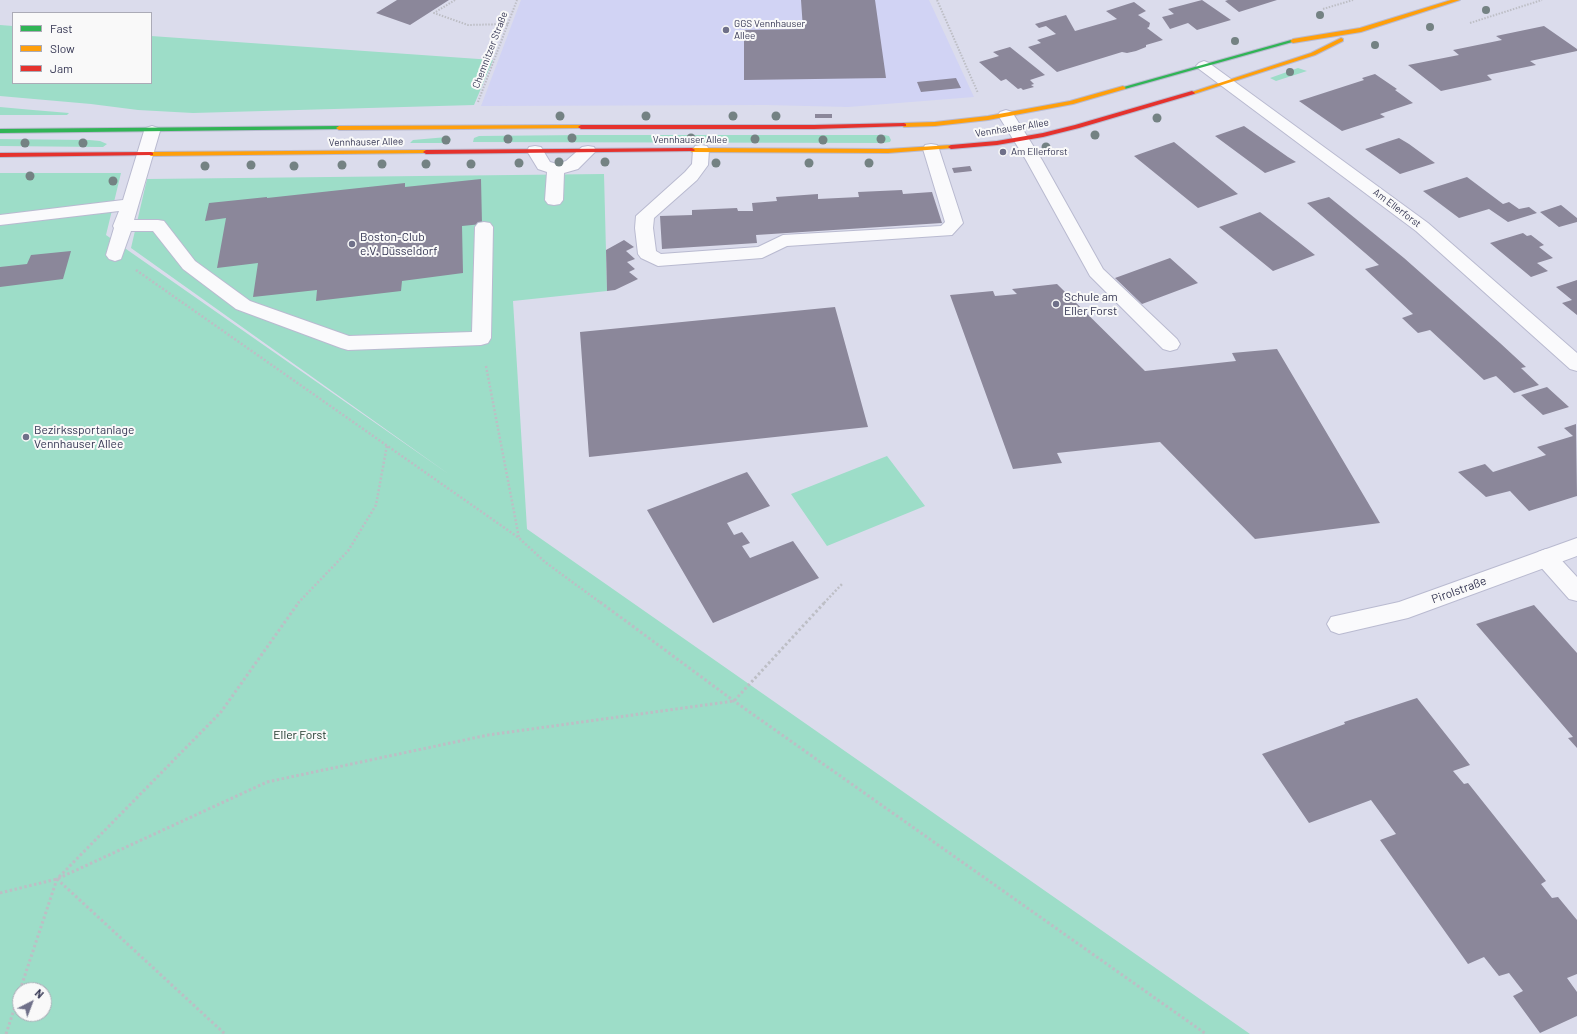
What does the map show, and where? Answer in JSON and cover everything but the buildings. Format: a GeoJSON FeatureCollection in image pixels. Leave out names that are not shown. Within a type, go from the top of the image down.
{"type":"FeatureCollection","features":[{"type":"Feature","properties":{"kind":"main road","name":"Vennhauser Allee"},"geometry":{"type":"LineString","coordinates":[[0,131],[878,126],[935,124],[1006,115],[1070,103],[1294,41],[1361,30],[1454,0]]}},
{"type":"Feature","properties":{"kind":"main road","name":"Vennhauser Allee"},"geometry":{"type":"LineString","coordinates":[[0,155],[701,150],[888,151],[931,149],[1021,139],[1077,127],[1228,83],[1313,54],[1361,30]]}},
{"type":"Feature","properties":{"kind":"street","name":"Am Ellerforst"},"geometry":{"type":"LineString","coordinates":[[1204,66],[1422,227],[1577,364]]}},
{"type":"Feature","properties":{"kind":"street"},"geometry":{"type":"LineString","coordinates":[[1006,115],[1034,160],[1096,272],[1170,344]]}},
{"type":"Feature","properties":{"kind":"street"},"geometry":{"type":"LineString","coordinates":[[115,255],[128,205],[152,131]]}},
{"type":"Feature","properties":{"kind":"street"},"geometry":{"type":"LineString","coordinates":[[701,150],[700,165],[691,176],[645,216],[644,228],[647,254],[658,260],[762,252],[783,241],[946,231],[954,223],[931,149]]}},
{"type":"Feature","properties":{"kind":"street"},"geometry":{"type":"LineString","coordinates":[[535,151],[544,165],[556,170],[572,165],[588,151]]}},
{"type":"Feature","properties":{"kind":"street"},"geometry":{"type":"LineString","coordinates":[[554,200],[556,170]]}},
{"type":"Feature","properties":{"kind":"street"},"geometry":{"type":"LineString","coordinates":[[0,220],[128,205]]}},
{"type":"Feature","properties":{"kind":"street"},"geometry":{"type":"LineString","coordinates":[[122,226],[158,225],[189,265],[243,305],[348,343],[481,338],[484,227]]}},
{"type":"Feature","properties":{"kind":"street","name":"Pirolstraße"},"geometry":{"type":"LineString","coordinates":[[1339,624],[1400,611],[1577,547]]}},
{"type":"Feature","properties":{"kind":"street"},"geometry":{"type":"LineString","coordinates":[[1546,558],[1577,592]]}},
{"type":"Feature","properties":{"kind":"path"},"geometry":{"type":"LineString","coordinates":[[455,0],[434,13],[468,25],[508,24]]}},
{"type":"Feature","properties":{"kind":"path","name":"Chemnitzer Straße"},"geometry":{"type":"LineString","coordinates":[[477,105],[517,0]]}},
{"type":"Feature","properties":{"kind":"path"},"geometry":{"type":"LineString","coordinates":[[937,0],[981,99]]}},
{"type":"Feature","properties":{"kind":"path"},"geometry":{"type":"LineString","coordinates":[[115,255],[519,538],[546,562],[734,701],[1206,1034]]}},
{"type":"Feature","properties":{"kind":"path"},"geometry":{"type":"LineString","coordinates":[[481,338],[519,538]]}},
{"type":"Feature","properties":{"kind":"path"},"geometry":{"type":"LineString","coordinates":[[23,982],[57,879],[221,712],[296,606],[348,550],[376,505],[387,445]]}},
{"type":"Feature","properties":{"kind":"path"},"geometry":{"type":"LineString","coordinates":[[0,893],[57,879],[267,782],[488,735],[734,701],[842,584]]}},
{"type":"Feature","properties":{"kind":"path"},"geometry":{"type":"LineString","coordinates":[[57,879],[225,1034]]}},
{"type":"Feature","properties":{"kind":"path"},"geometry":{"type":"LineString","coordinates":[[6,1034],[12,1015]]}},
{"type":"Feature","properties":{"kind":"shaded area","name":"GGS Vennhauser Allee"},"geometry":{"type":"Polygon","coordinates":[[[521,0],[929,0],[974,97],[848,107],[766,105],[481,106],[521,0]]]}},
{"type":"Feature","properties":{"kind":"green space"},"geometry":{"type":"Polygon","coordinates":[[[0,25],[12,26],[12,84],[152,84],[152,36],[493,60],[474,105],[193,113],[138,110],[91,104],[0,96],[0,25]]]}},
{"type":"Feature","properties":{"kind":"green space"},"geometry":{"type":"Polygon","coordinates":[[[1298,68],[1307,71],[1276,81],[1270,78],[1298,68]]]}},
{"type":"Feature","properties":{"kind":"green space"},"geometry":{"type":"Polygon","coordinates":[[[0,107],[69,113],[67,115],[0,115],[0,107]]]}},
{"type":"Feature","properties":{"kind":"green space"},"geometry":{"type":"Polygon","coordinates":[[[884,135],[889,136],[891,140],[890,142],[883,143],[473,142],[474,138],[479,136],[884,135]]]}},
{"type":"Feature","properties":{"kind":"green space"},"geometry":{"type":"Polygon","coordinates":[[[447,137],[451,139],[447,143],[410,143],[413,140],[447,137]]]}},
{"type":"Feature","properties":{"kind":"green space"},"geometry":{"type":"Polygon","coordinates":[[[0,139],[89,140],[100,141],[107,144],[103,147],[0,146],[0,139]]]}},
{"type":"Feature","properties":{"kind":"green space","name":"Eller Forst"},"geometry":{"type":"Polygon","coordinates":[[[0,173],[121,173],[106,235],[450,475],[131,248],[147,179],[604,174],[607,291],[513,301],[527,529],[1250,1034],[0,1034],[0,173]]]}},
{"type":"Feature","properties":{"kind":"green space"},"geometry":{"type":"Polygon","coordinates":[[[887,456],[925,506],[827,546],[791,494],[887,456]]]}},
{"type":"Feature","properties":{"kind":"traffic: fast"},"geometry":{"type":"LineString","coordinates":[[1123,88],[1293,41]]}},
{"type":"Feature","properties":{"kind":"traffic: fast"},"geometry":{"type":"LineString","coordinates":[[0,131],[339,128]]}},
{"type":"Feature","properties":{"kind":"traffic: slow"},"geometry":{"type":"LineString","coordinates":[[1293,41],[1361,30],[1457,0]]}},
{"type":"Feature","properties":{"kind":"traffic: slow"},"geometry":{"type":"LineString","coordinates":[[1192,93],[1313,54],[1341,40]]}},
{"type":"Feature","properties":{"kind":"traffic: slow"},"geometry":{"type":"LineString","coordinates":[[904,125],[935,124],[988,118],[1071,103],[1123,88]]}},
{"type":"Feature","properties":{"kind":"traffic: slow"},"geometry":{"type":"LineString","coordinates":[[339,128],[581,127]]}},
{"type":"Feature","properties":{"kind":"traffic: slow"},"geometry":{"type":"LineString","coordinates":[[692,150],[888,151],[951,147]]}},
{"type":"Feature","properties":{"kind":"traffic: slow"},"geometry":{"type":"LineString","coordinates":[[151,154],[426,152]]}},
{"type":"Feature","properties":{"kind":"traffic: jam"},"geometry":{"type":"LineString","coordinates":[[951,147],[997,143],[1043,135],[1077,127],[1192,93]]}},
{"type":"Feature","properties":{"kind":"traffic: jam"},"geometry":{"type":"LineString","coordinates":[[581,127],[814,127],[904,125]]}},
{"type":"Feature","properties":{"kind":"traffic: jam"},"geometry":{"type":"LineString","coordinates":[[426,152],[692,150]]}},
{"type":"Feature","properties":{"kind":"traffic: jam"},"geometry":{"type":"LineString","coordinates":[[0,155],[151,154]]}},
{"type":"Feature","properties":{"kind":"place","name":"GGS Vennhauser Allee"},"geometry":{"type":"Point","coordinates":[726,30]}},
{"type":"Feature","properties":{"kind":"place","name":"Am Ellerforst"},"geometry":{"type":"Point","coordinates":[1003,152]}},
{"type":"Feature","properties":{"kind":"place","name":"Boston-Club e.V. Düsseldorf"},"geometry":{"type":"Point","coordinates":[352,244]}},
{"type":"Feature","properties":{"kind":"place","name":"Schule am Eller Forst"},"geometry":{"type":"Point","coordinates":[1056,304]}},
{"type":"Feature","properties":{"kind":"place","name":"Bezirkssportanlage Vennhauser Allee"},"geometry":{"type":"Point","coordinates":[26,437]}}]}
